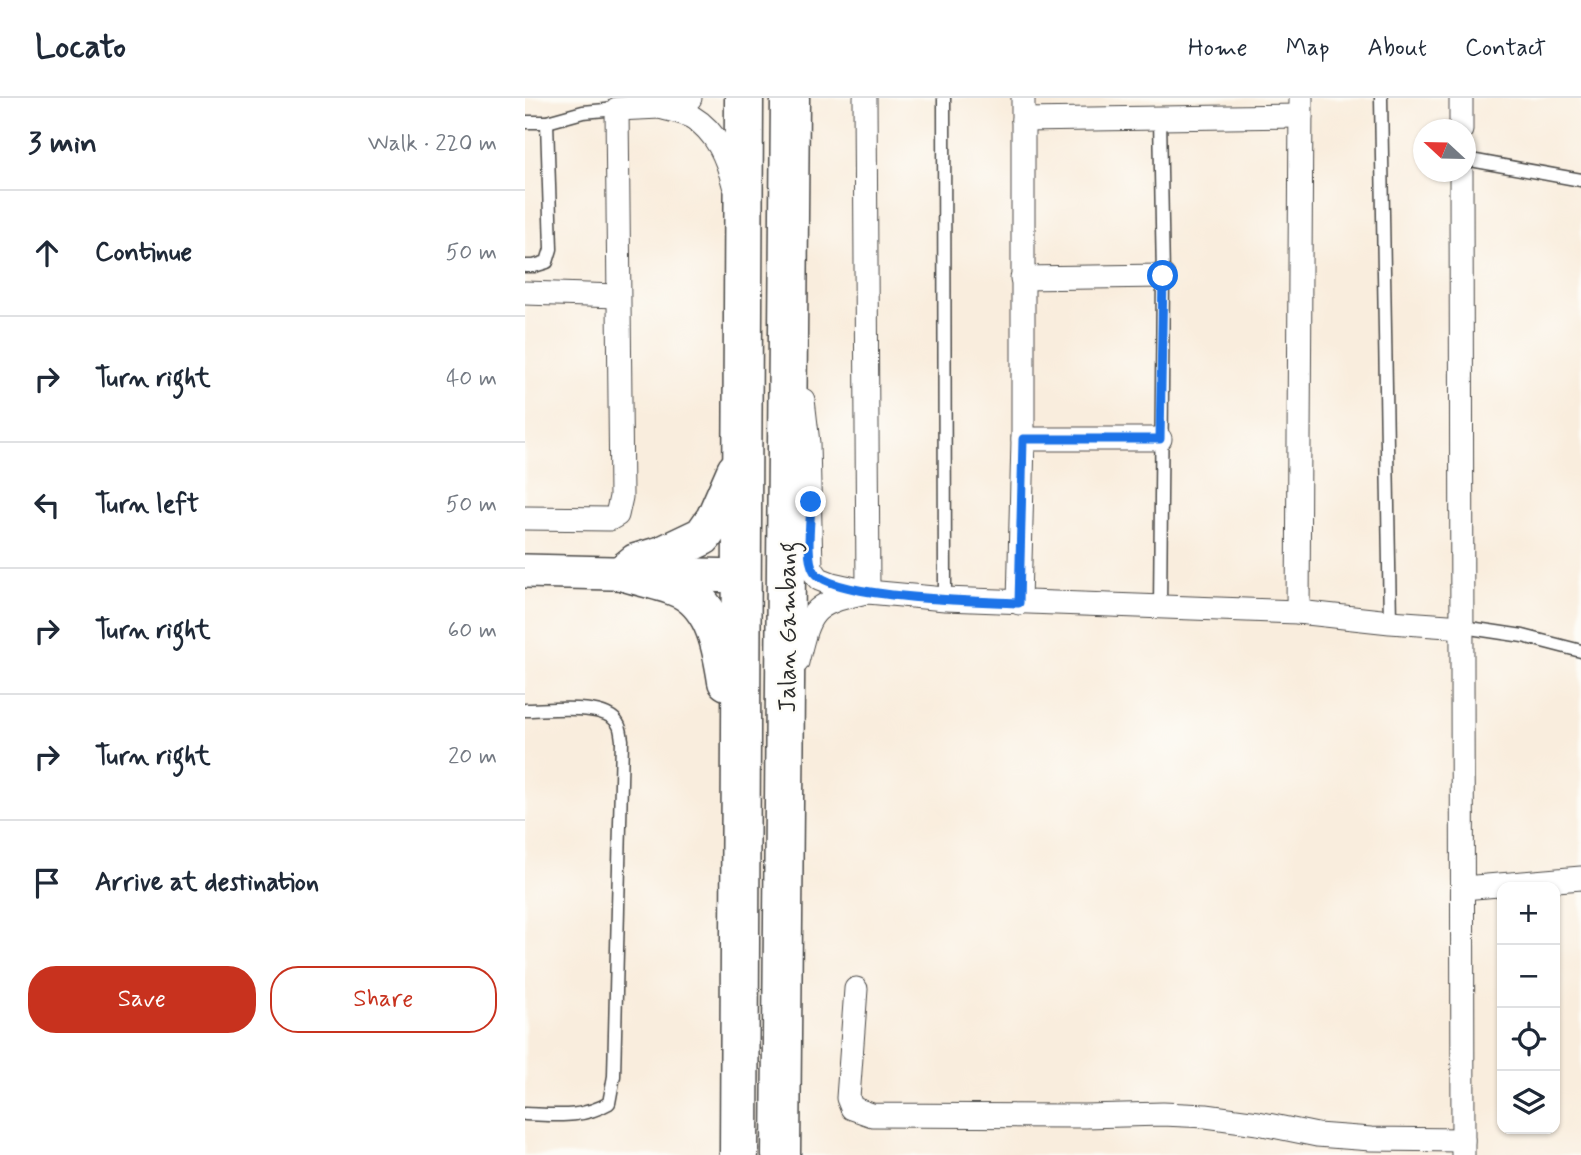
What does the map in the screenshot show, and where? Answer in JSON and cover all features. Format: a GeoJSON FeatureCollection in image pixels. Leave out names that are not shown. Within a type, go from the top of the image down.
{"type":"FeatureCollection","features":[{"type":"Feature","properties":{"kind":"highway","name":"Jalan Gambang"},"geometry":{"type":"LineString","coordinates":[[739,1155],[744,98]]}},
{"type":"Feature","properties":{"kind":"highway","name":"Jalan Gambang"},"geometry":{"type":"LineString","coordinates":[[781,1155],[790,98]]}},
{"type":"Feature","properties":{"kind":"highway"},"geometry":{"type":"LineString","coordinates":[[742,576],[759,566],[767,554],[771,539],[790,286]]}},
{"type":"Feature","properties":{"kind":"highway"},"geometry":{"type":"LineString","coordinates":[[625,572],[636,563],[663,555],[703,536],[726,497],[743,453]]}},
{"type":"Feature","properties":{"kind":"highway"},"geometry":{"type":"LineString","coordinates":[[625,572],[683,590],[696,600],[707,614],[719,639],[742,787]]}},
{"type":"Feature","properties":{"kind":"street"},"geometry":{"type":"LineString","coordinates":[[525,518],[610,519],[617,515],[621,497],[617,109],[660,107],[690,98]]}},
{"type":"Feature","properties":{"kind":"street"},"geometry":{"type":"LineString","coordinates":[[865,98],[868,592]]}},
{"type":"Feature","properties":{"kind":"street"},"geometry":{"type":"LineString","coordinates":[[1461,98],[1461,119]]}},
{"type":"Feature","properties":{"kind":"street"},"geometry":{"type":"LineString","coordinates":[[660,107],[690,116],[719,143],[728,164],[744,223]]}},
{"type":"Feature","properties":{"kind":"street"},"geometry":{"type":"LineString","coordinates":[[1019,603],[1023,439],[1023,109],[1160,118],[1301,107],[1298,612]]}},
{"type":"Feature","properties":{"kind":"street"},"geometry":{"type":"LineString","coordinates":[[856,989],[848,1098],[852,1108],[863,1114],[1163,1114],[1258,1123],[1317,1135],[1463,1147],[1461,182]]}},
{"type":"Feature","properties":{"kind":"street"},"geometry":{"type":"LineString","coordinates":[[1022,278],[1163,276]]}},
{"type":"Feature","properties":{"kind":"street"},"geometry":{"type":"LineString","coordinates":[[790,286],[808,443],[811,568],[819,579],[868,592],[945,599],[1298,612],[1390,622],[1463,626]]}},
{"type":"Feature","properties":{"kind":"street"},"geometry":{"type":"LineString","coordinates":[[525,293],[618,296]]}},
{"type":"Feature","properties":{"kind":"street"},"geometry":{"type":"LineString","coordinates":[[1023,439],[1160,439]]}},
{"type":"Feature","properties":{"kind":"street"},"geometry":{"type":"LineString","coordinates":[[525,571],[742,576]]}},
{"type":"Feature","properties":{"kind":"street"},"geometry":{"type":"LineString","coordinates":[[786,710],[807,622],[817,609],[832,600],[868,592]]}},
{"type":"Feature","properties":{"kind":"street"},"geometry":{"type":"LineString","coordinates":[[1463,888],[1581,878]]}},
{"type":"Feature","properties":{"kind":"lane"},"geometry":{"type":"LineString","coordinates":[[944,98],[945,599]]}},
{"type":"Feature","properties":{"kind":"lane"},"geometry":{"type":"LineString","coordinates":[[1381,98],[1390,622]]}},
{"type":"Feature","properties":{"kind":"lane"},"geometry":{"type":"LineString","coordinates":[[525,122],[547,122],[583,112],[617,109]]}},
{"type":"Feature","properties":{"kind":"lane"},"geometry":{"type":"LineString","coordinates":[[1160,118],[1163,276],[1160,609]]}},
{"type":"Feature","properties":{"kind":"lane"},"geometry":{"type":"LineString","coordinates":[[525,266],[547,262],[551,249],[547,122]]}},
{"type":"Feature","properties":{"kind":"lane"},"geometry":{"type":"LineString","coordinates":[[1476,161],[1581,180]]}},
{"type":"Feature","properties":{"kind":"lane"},"geometry":{"type":"LineString","coordinates":[[1463,626],[1523,636],[1581,651]]}},
{"type":"Feature","properties":{"kind":"lane"},"geometry":{"type":"LineString","coordinates":[[525,710],[607,712],[619,724],[622,740],[614,1076],[609,1103],[594,1112],[573,1115],[525,1114]]}},
{"type":"Feature","properties":{"kind":"route"},"geometry":{"type":"LineString","coordinates":[[811,502],[811,568],[819,579],[868,592],[1019,603],[1023,439],[1160,439],[1163,276]]}}]}
